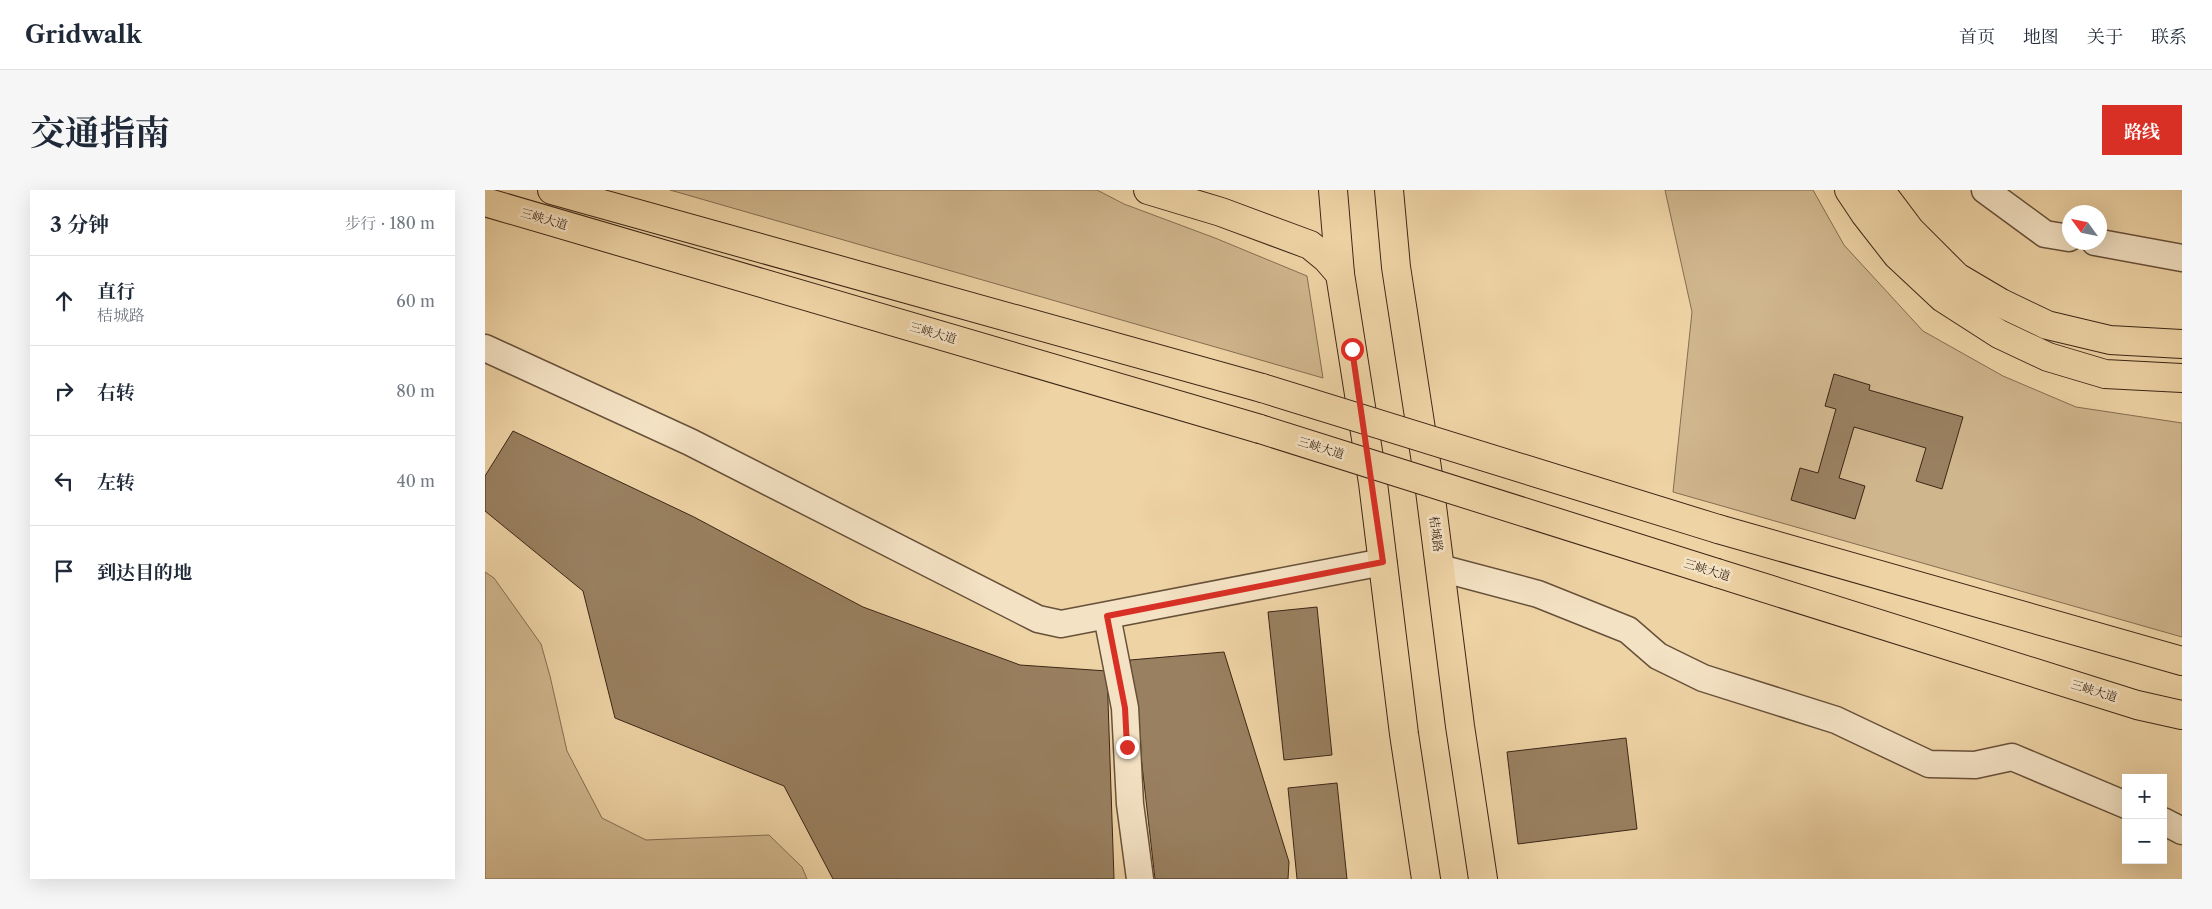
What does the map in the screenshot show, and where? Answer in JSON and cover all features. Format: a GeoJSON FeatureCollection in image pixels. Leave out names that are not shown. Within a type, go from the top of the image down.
{"type":"FeatureCollection","features":[{"type":"Feature","properties":{"kind":"main road"},"geometry":{"type":"LineString","coordinates":[[552,190],[1262,388],[1718,529],[2182,660]]}},
{"type":"Feature","properties":{"kind":"main road"},"geometry":{"type":"LineString","coordinates":[[1148,190],[1221,212],[1310,245],[1327,259],[1340,274]]}},
{"type":"Feature","properties":{"kind":"main road"},"geometry":{"type":"LineString","coordinates":[[1333,190],[1340,274],[1371,473],[1404,734],[1426,879]]}},
{"type":"Feature","properties":{"kind":"main road","name":"桔城路"},"geometry":{"type":"LineString","coordinates":[[1389,190],[1396,267],[1429,475],[1460,726],[1483,879]]}},
{"type":"Feature","properties":{"kind":"main road"},"geometry":{"type":"LineString","coordinates":[[1849,190],[1897,255],[1943,298],[1999,334],[2048,357],[2105,374],[2182,385]]}},
{"type":"Feature","properties":{"kind":"main road"},"geometry":{"type":"LineString","coordinates":[[1880,190],[1910,230],[1957,277],[2001,303],[2047,325],[2110,340],[2182,344]]}},
{"type":"Feature","properties":{"kind":"main road","name":"三峡大道"},"geometry":{"type":"LineString","coordinates":[[485,202],[1260,429],[2137,705],[2182,715]]}},
{"type":"Feature","properties":{"kind":"main road"},"geometry":{"type":"LineString","coordinates":[[2105,374],[2182,378]]}},
{"type":"Feature","properties":{"kind":"main road"},"geometry":{"type":"LineString","coordinates":[[2137,705],[2182,722]]}},
{"type":"Feature","properties":{"kind":"street"},"geometry":{"type":"LineString","coordinates":[[1985,190],[2045,234],[2062,237]]}},
{"type":"Feature","properties":{"kind":"street"},"geometry":{"type":"LineString","coordinates":[[2107,244],[2182,258]]}},
{"type":"Feature","properties":{"kind":"street"},"geometry":{"type":"LineString","coordinates":[[485,348],[690,442],[1038,619],[1061,624],[1383,562]]}},
{"type":"Feature","properties":{"kind":"street"},"geometry":{"type":"LineString","coordinates":[[1440,568],[1538,594],[1628,630],[1658,656],[1703,678],[1836,720],[1929,764],[1975,766],[2012,757],[2122,803]]}},
{"type":"Feature","properties":{"kind":"street"},"geometry":{"type":"LineString","coordinates":[[1107,616],[1125,708],[1130,804],[1140,879]]}},
{"type":"Feature","properties":{"kind":"street"},"geometry":{"type":"LineString","coordinates":[[2167,823],[2182,831]]}},
{"type":"Feature","properties":{"kind":"shaded area"},"geometry":{"type":"Polygon","coordinates":[[[670,190],[1097,190],[1124,204],[1215,238],[1307,276],[1323,378],[670,190]]]}},
{"type":"Feature","properties":{"kind":"shaded area"},"geometry":{"type":"Polygon","coordinates":[[[1665,190],[1813,190],[1844,245],[1923,331],[2003,376],[2076,407],[2182,423],[2182,637],[1673,492],[1692,312],[1665,190]]]}},
{"type":"Feature","properties":{"kind":"shaded area"},"geometry":{"type":"Polygon","coordinates":[[[485,572],[494,578],[541,644],[567,751],[602,818],[646,840],[769,835],[802,867],[807,879],[485,879],[485,572]]]}},
{"type":"Feature","properties":{"kind":"building"},"geometry":{"type":"Polygon","coordinates":[[[1834,374],[1870,385],[1869,390],[1963,417],[1942,489],[1916,481],[1926,448],[1854,427],[1839,478],[1865,486],[1855,519],[1791,500],[1800,468],[1818,473],[1836,409],[1825,406],[1834,374]]]}},
{"type":"Feature","properties":{"kind":"building"},"geometry":{"type":"Polygon","coordinates":[[[513,431],[694,517],[863,607],[1020,665],[1107,671],[1114,879],[833,879],[784,786],[615,718],[583,591],[485,511],[485,476],[513,431]]]}},
{"type":"Feature","properties":{"kind":"building"},"geometry":{"type":"Polygon","coordinates":[[[1317,607],[1332,755],[1284,760],[1268,612],[1317,607]]]}},
{"type":"Feature","properties":{"kind":"building"},"geometry":{"type":"Polygon","coordinates":[[[1224,652],[1289,862],[1288,879],[1155,879],[1130,660],[1224,652]]]}},
{"type":"Feature","properties":{"kind":"building"},"geometry":{"type":"Polygon","coordinates":[[[1626,738],[1637,829],[1518,844],[1507,752],[1626,738]]]}},
{"type":"Feature","properties":{"kind":"building"},"geometry":{"type":"Polygon","coordinates":[[[1337,783],[1347,879],[1297,879],[1288,788],[1337,783]]]}},
{"type":"Feature","properties":{"kind":"route"},"geometry":{"type":"LineString","coordinates":[[1127,747],[1125,708],[1107,616],[1383,562],[1352,349]]}}]}
